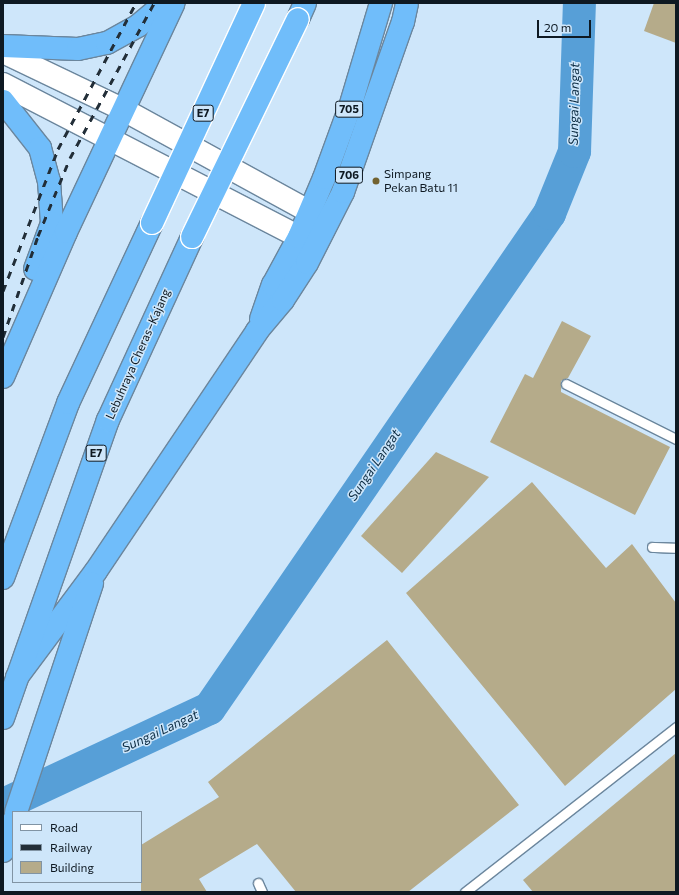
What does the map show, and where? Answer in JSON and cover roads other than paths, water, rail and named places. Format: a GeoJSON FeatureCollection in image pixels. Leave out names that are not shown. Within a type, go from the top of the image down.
{"type":"FeatureCollection","features":[{"type":"Feature","properties":{"kind":"highway"},"geometry":{"type":"LineString","coordinates":[[3,46],[78,49],[107,43],[139,25],[165,3]]}},
{"type":"Feature","properties":{"kind":"highway"},"geometry":{"type":"LineString","coordinates":[[6,367],[174,3]]}},
{"type":"Feature","properties":{"kind":"highway","name":"E7"},"geometry":{"type":"LineString","coordinates":[[3,578],[68,403],[254,3]]}},
{"type":"Feature","properties":{"kind":"highway","name":"705"},"geometry":{"type":"LineString","coordinates":[[310,212],[350,107],[381,3]]}},
{"type":"Feature","properties":{"kind":"highway","name":"706"},"geometry":{"type":"LineString","coordinates":[[257,331],[284,300],[307,263],[343,192],[403,22],[407,3]]}},
{"type":"Feature","properties":{"kind":"highway","name":"Lebuhraya Cheras–Kajang"},"geometry":{"type":"LineString","coordinates":[[3,718],[108,420],[192,237],[302,11]]}},
{"type":"Feature","properties":{"kind":"highway"},"geometry":{"type":"LineString","coordinates":[[3,101],[40,148],[52,195],[52,222],[18,310],[6,367]]}},
{"type":"Feature","properties":{"kind":"highway"},"geometry":{"type":"LineString","coordinates":[[17,677],[96,571],[257,331],[273,285],[299,237],[310,212]]}},
{"type":"Feature","properties":{"kind":"highway"},"geometry":{"type":"LineString","coordinates":[[3,543],[32,498]]}},
{"type":"Feature","properties":{"kind":"highway"},"geometry":{"type":"LineString","coordinates":[[16,811],[47,724],[96,571]]}},
{"type":"Feature","properties":{"kind":"highway"},"geometry":{"type":"LineString","coordinates":[[3,851],[12,825]]}},
{"type":"Feature","properties":{"kind":"street"},"geometry":{"type":"LineString","coordinates":[[3,52],[124,110],[310,212]]}},
{"type":"Feature","properties":{"kind":"street"},"geometry":{"type":"LineString","coordinates":[[3,84],[299,237]]}},
{"type":"Feature","properties":{"kind":"lane"},"geometry":{"type":"LineString","coordinates":[[566,384],[676,439]]}},
{"type":"Feature","properties":{"kind":"lane"},"geometry":{"type":"LineString","coordinates":[[652,547],[676,548]]}},
{"type":"Feature","properties":{"kind":"lane"},"geometry":{"type":"LineString","coordinates":[[465,892],[676,726]]}},
{"type":"Feature","properties":{"kind":"lane"},"geometry":{"type":"LineString","coordinates":[[258,883],[262,892]]}},
{"type":"Feature","properties":{"kind":"waterway","name":"Sungai Langat"},"geometry":{"type":"LineString","coordinates":[[3,804],[209,708],[549,213],[574,151],[579,3]]}},
{"type":"Feature","properties":{"kind":"railway"},"geometry":{"type":"LineString","coordinates":[[3,291],[58,149],[136,3]]}},
{"type":"Feature","properties":{"kind":"railway"},"geometry":{"type":"LineString","coordinates":[[3,337],[38,236],[70,158],[154,3]]}},
{"type":"Feature","properties":{"kind":"place","name":"Simpang Pekan Batu 11"},"geometry":{"type":"Point","coordinates":[376,181]}}]}
